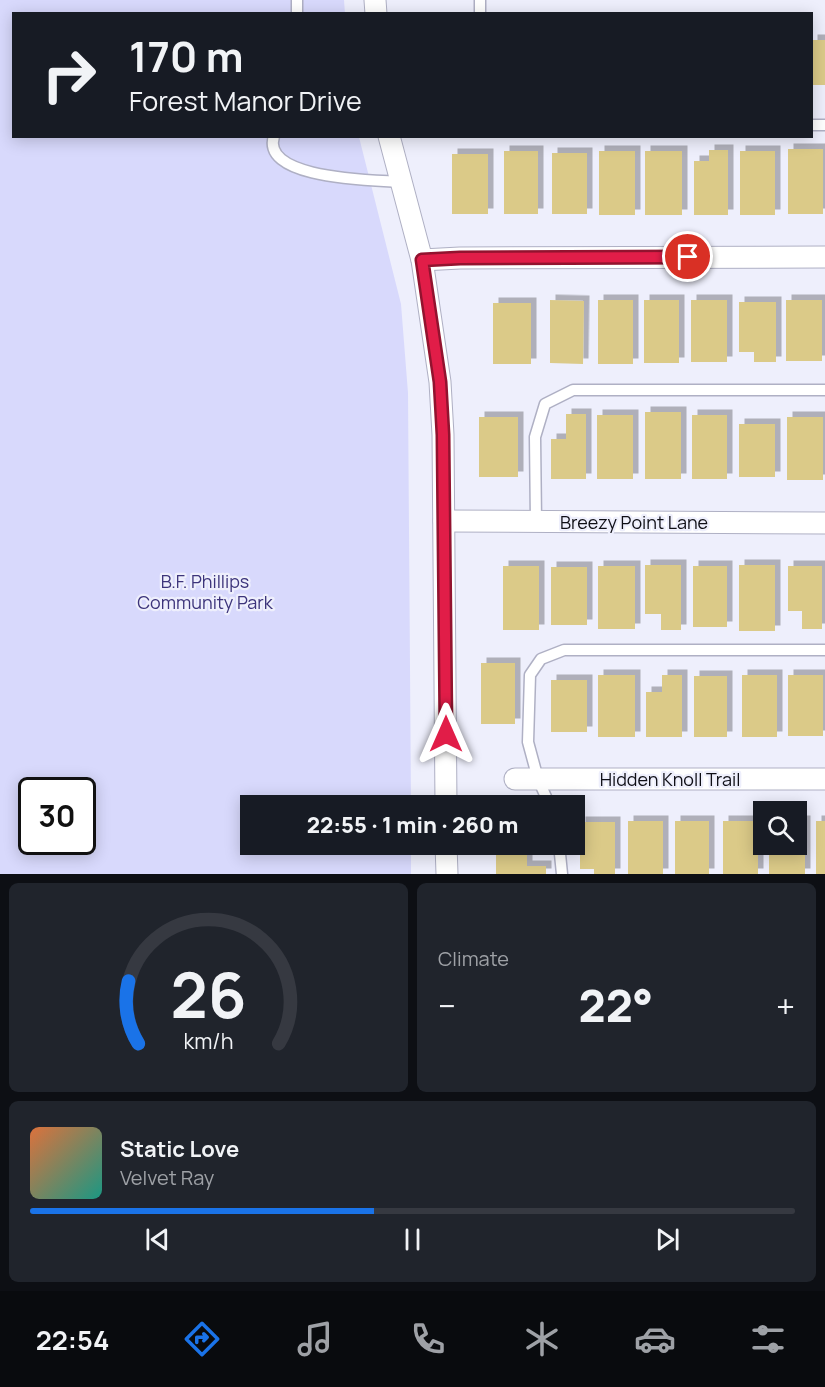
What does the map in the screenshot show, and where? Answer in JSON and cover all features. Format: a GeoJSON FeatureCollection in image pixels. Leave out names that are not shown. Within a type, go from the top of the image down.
{"type":"FeatureCollection","features":[{"type":"Feature","properties":{"kind":"street"},"geometry":{"type":"LineString","coordinates":[[389,138],[422,260],[440,382],[443,435],[446,795]]}},
{"type":"Feature","properties":{"kind":"street"},"geometry":{"type":"LineString","coordinates":[[422,260],[825,257]]}},
{"type":"Feature","properties":{"kind":"street","name":"Breezy Point Lane"},"geometry":{"type":"LineString","coordinates":[[444,521],[825,523]]}},
{"type":"Feature","properties":{"kind":"street","name":"Hidden Knoll Trail"},"geometry":{"type":"LineString","coordinates":[[515,780],[825,779]]}},
{"type":"Feature","properties":{"kind":"street"},"geometry":{"type":"LineString","coordinates":[[446,855],[447,874]]}},
{"type":"Feature","properties":{"kind":"lane"},"geometry":{"type":"LineString","coordinates":[[274,138],[277,154],[287,165],[325,176],[400,182]]}},
{"type":"Feature","properties":{"kind":"lane"},"geometry":{"type":"LineString","coordinates":[[537,522],[535,437],[545,404],[573,390],[825,390]]}},
{"type":"Feature","properties":{"kind":"lane"},"geometry":{"type":"LineString","coordinates":[[545,795],[538,779],[528,742],[530,675],[541,659],[564,650],[825,650]]}},
{"type":"Feature","properties":{"kind":"lane"},"geometry":{"type":"LineString","coordinates":[[560,855],[562,874]]}},
{"type":"Feature","properties":{"kind":"green space","name":"B.F. Phillips Community Park"},"geometry":{"type":"Polygon","coordinates":[[[0,0],[344,0],[345,12],[12,12],[12,138],[359,138],[401,304],[408,393],[411,795],[240,795],[240,855],[411,855],[411,874],[0,874],[0,0]]]}},
{"type":"Feature","properties":{"kind":"building"},"geometry":{"type":"Polygon","coordinates":[[[813,40],[825,40],[825,85],[813,85],[813,40]]]}},
{"type":"Feature","properties":{"kind":"building"},"geometry":{"type":"Polygon","coordinates":[[[788,149],[823,149],[823,214],[788,214],[788,149]]]}},
{"type":"Feature","properties":{"kind":"building"},"geometry":{"type":"Polygon","coordinates":[[[709,150],[728,150],[728,215],[694,215],[694,161],[709,161],[709,150]]]}},
{"type":"Feature","properties":{"kind":"building"},"geometry":{"type":"Polygon","coordinates":[[[504,151],[538,151],[538,214],[504,214],[504,151]]]}},
{"type":"Feature","properties":{"kind":"building"},"geometry":{"type":"Polygon","coordinates":[[[599,151],[635,151],[635,215],[599,215],[599,151]]]}},
{"type":"Feature","properties":{"kind":"building"},"geometry":{"type":"Polygon","coordinates":[[[645,151],[682,151],[682,215],[645,215],[645,151]]]}},
{"type":"Feature","properties":{"kind":"building"},"geometry":{"type":"Polygon","coordinates":[[[740,151],[775,151],[775,215],[740,215],[740,151]]]}},
{"type":"Feature","properties":{"kind":"building"},"geometry":{"type":"Polygon","coordinates":[[[552,153],[587,153],[587,214],[552,214],[552,153]]]}},
{"type":"Feature","properties":{"kind":"building"},"geometry":{"type":"Polygon","coordinates":[[[452,154],[488,154],[488,214],[452,214],[452,154]]]}},
{"type":"Feature","properties":{"kind":"building"},"geometry":{"type":"Polygon","coordinates":[[[550,300],[584,301],[583,364],[550,363],[550,300]]]}},
{"type":"Feature","properties":{"kind":"building"},"geometry":{"type":"Polygon","coordinates":[[[598,300],[633,300],[633,364],[598,364],[598,300]]]}},
{"type":"Feature","properties":{"kind":"building"},"geometry":{"type":"Polygon","coordinates":[[[644,300],[679,300],[679,363],[644,363],[644,300]]]}},
{"type":"Feature","properties":{"kind":"building"},"geometry":{"type":"Polygon","coordinates":[[[691,300],[727,300],[727,362],[691,362],[691,300]]]}},
{"type":"Feature","properties":{"kind":"building"},"geometry":{"type":"Polygon","coordinates":[[[786,300],[822,300],[822,361],[786,361],[786,300]]]}},
{"type":"Feature","properties":{"kind":"building"},"geometry":{"type":"Polygon","coordinates":[[[739,302],[776,302],[776,362],[754,362],[754,352],[739,352],[739,302]]]}},
{"type":"Feature","properties":{"kind":"building"},"geometry":{"type":"Polygon","coordinates":[[[493,303],[531,303],[531,364],[493,364],[493,303]]]}},
{"type":"Feature","properties":{"kind":"building"},"geometry":{"type":"Polygon","coordinates":[[[645,412],[681,412],[681,479],[645,479],[645,412]]]}},
{"type":"Feature","properties":{"kind":"building"},"geometry":{"type":"Polygon","coordinates":[[[566,414],[586,414],[586,479],[551,479],[551,439],[566,439],[566,414]]]}},
{"type":"Feature","properties":{"kind":"building"},"geometry":{"type":"Polygon","coordinates":[[[597,415],[633,415],[633,479],[597,479],[597,415]]]}},
{"type":"Feature","properties":{"kind":"building"},"geometry":{"type":"Polygon","coordinates":[[[692,415],[727,415],[727,479],[692,479],[692,415]]]}},
{"type":"Feature","properties":{"kind":"building"},"geometry":{"type":"Polygon","coordinates":[[[479,417],[518,417],[518,477],[479,477],[479,417]]]}},
{"type":"Feature","properties":{"kind":"building"},"geometry":{"type":"Polygon","coordinates":[[[787,417],[823,417],[823,480],[787,480],[787,417]]]}},
{"type":"Feature","properties":{"kind":"building"},"geometry":{"type":"Polygon","coordinates":[[[739,424],[775,424],[775,477],[739,477],[739,424]]]}},
{"type":"Feature","properties":{"kind":"building"},"geometry":{"type":"Polygon","coordinates":[[[645,565],[681,565],[681,630],[661,630],[661,614],[645,614],[645,565]]]}},
{"type":"Feature","properties":{"kind":"building"},"geometry":{"type":"Polygon","coordinates":[[[739,565],[775,565],[775,631],[739,631],[739,565]]]}},
{"type":"Feature","properties":{"kind":"building"},"geometry":{"type":"Polygon","coordinates":[[[503,566],[539,566],[539,630],[503,630],[503,566]]]}},
{"type":"Feature","properties":{"kind":"building"},"geometry":{"type":"Polygon","coordinates":[[[598,566],[635,566],[635,629],[598,629],[598,566]]]}},
{"type":"Feature","properties":{"kind":"building"},"geometry":{"type":"Polygon","coordinates":[[[693,566],[727,566],[727,627],[693,627],[693,566]]]}},
{"type":"Feature","properties":{"kind":"building"},"geometry":{"type":"Polygon","coordinates":[[[788,566],[822,566],[822,629],[802,629],[802,611],[788,611],[788,566]]]}},
{"type":"Feature","properties":{"kind":"building"},"geometry":{"type":"Polygon","coordinates":[[[551,567],[587,567],[587,625],[551,625],[551,567]]]}},
{"type":"Feature","properties":{"kind":"building"},"geometry":{"type":"Polygon","coordinates":[[[481,663],[515,663],[515,724],[481,724],[481,663]]]}},
{"type":"Feature","properties":{"kind":"building"},"geometry":{"type":"Polygon","coordinates":[[[598,675],[635,675],[635,737],[598,737],[598,675]]]}},
{"type":"Feature","properties":{"kind":"building"},"geometry":{"type":"Polygon","coordinates":[[[662,675],[682,675],[682,737],[646,737],[646,692],[662,692],[662,675]]]}},
{"type":"Feature","properties":{"kind":"building"},"geometry":{"type":"Polygon","coordinates":[[[742,675],[777,675],[777,737],[742,737],[742,675]]]}},
{"type":"Feature","properties":{"kind":"building"},"geometry":{"type":"Polygon","coordinates":[[[788,675],[823,675],[823,736],[788,736],[788,675]]]}},
{"type":"Feature","properties":{"kind":"building"},"geometry":{"type":"Polygon","coordinates":[[[694,676],[727,676],[727,737],[694,737],[694,676]]]}},
{"type":"Feature","properties":{"kind":"building"},"geometry":{"type":"Polygon","coordinates":[[[551,680],[587,680],[587,732],[551,732],[551,680]]]}},
{"type":"Feature","properties":{"kind":"building"},"geometry":{"type":"Polygon","coordinates":[[[628,821],[663,821],[663,874],[628,874],[628,821]]]}},
{"type":"Feature","properties":{"kind":"building"},"geometry":{"type":"Polygon","coordinates":[[[675,821],[709,821],[709,874],[675,874],[675,821]]]}},
{"type":"Feature","properties":{"kind":"building"},"geometry":{"type":"Polygon","coordinates":[[[723,821],[753,821],[753,855],[758,855],[758,874],[723,874],[723,821]]]}},
{"type":"Feature","properties":{"kind":"building"},"geometry":{"type":"Polygon","coordinates":[[[816,821],[825,821],[825,874],[816,874],[816,821]]]}},
{"type":"Feature","properties":{"kind":"building"},"geometry":{"type":"Polygon","coordinates":[[[585,822],[615,822],[615,874],[594,874],[594,869],[580,869],[580,855],[585,855],[585,822]]]}},
{"type":"Feature","properties":{"kind":"building"},"geometry":{"type":"Polygon","coordinates":[[[496,855],[527,855],[527,866],[546,866],[546,874],[496,874],[496,855]]]}},
{"type":"Feature","properties":{"kind":"building"},"geometry":{"type":"Polygon","coordinates":[[[769,855],[805,855],[805,874],[769,874],[769,855]]]}},
{"type":"Feature","properties":{"kind":"route"},"geometry":{"type":"LineString","coordinates":[[446,734],[443,435],[440,382],[422,260],[688,257]]}}]}
